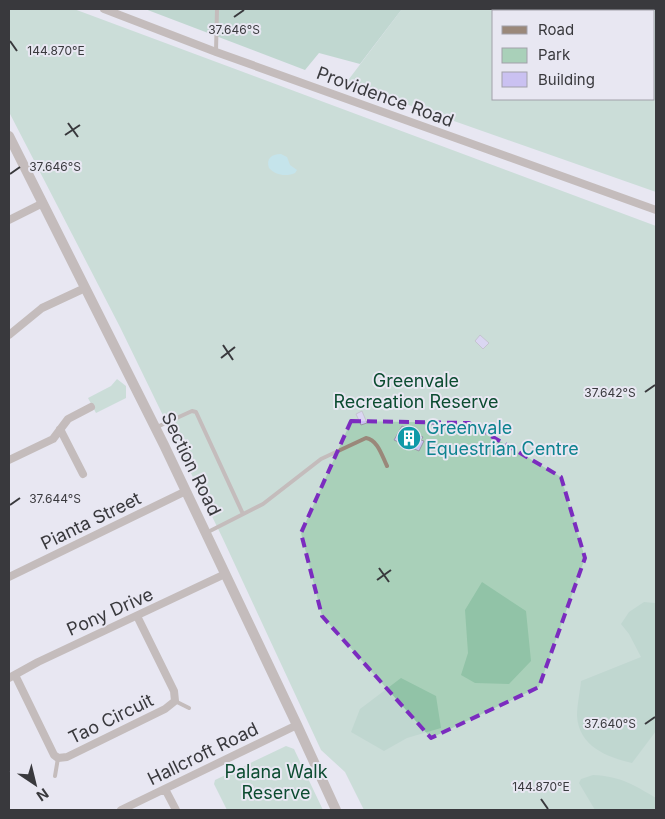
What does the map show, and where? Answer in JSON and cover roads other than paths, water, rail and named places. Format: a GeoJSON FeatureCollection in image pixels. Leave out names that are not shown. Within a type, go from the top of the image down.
{"type":"FeatureCollection","features":[{"type":"Feature","properties":{"kind":"street","name":"Providence Road"},"geometry":{"type":"LineString","coordinates":[[104,9],[216,52],[656,210]]}},
{"type":"Feature","properties":{"kind":"street","name":"Section Road"},"geometry":{"type":"LineString","coordinates":[[9,136],[186,491],[336,810]]}},
{"type":"Feature","properties":{"kind":"street"},"geometry":{"type":"LineString","coordinates":[[9,220],[43,203]]}},
{"type":"Feature","properties":{"kind":"street"},"geometry":{"type":"LineString","coordinates":[[9,335],[42,308],[85,288]]}},
{"type":"Feature","properties":{"kind":"street"},"geometry":{"type":"LineString","coordinates":[[9,460],[53,439],[68,419],[91,407]]}},
{"type":"Feature","properties":{"kind":"street"},"geometry":{"type":"LineString","coordinates":[[60,429],[83,474]]}},
{"type":"Feature","properties":{"kind":"street","name":"Pianta Street"},"geometry":{"type":"LineString","coordinates":[[9,577],[186,491]]}},
{"type":"Feature","properties":{"kind":"street","name":"Pony Drive"},"geometry":{"type":"LineString","coordinates":[[12,677],[54,654],[226,574]]}},
{"type":"Feature","properties":{"kind":"street","name":"Tao Circuit"},"geometry":{"type":"LineString","coordinates":[[12,677],[52,751],[58,758],[67,757],[165,709],[175,701],[174,691],[137,616]]}},
{"type":"Feature","properties":{"kind":"street","name":"Hallcroft Road"},"geometry":{"type":"LineString","coordinates":[[121,810],[297,725]]}},
{"type":"Feature","properties":{"kind":"street"},"geometry":{"type":"LineString","coordinates":[[165,789],[176,810]]}},
{"type":"Feature","properties":{"kind":"lane"},"geometry":{"type":"LineString","coordinates":[[216,52],[217,9]]}},
{"type":"Feature","properties":{"kind":"lane"},"geometry":{"type":"LineString","coordinates":[[155,428],[192,411],[196,412],[243,514]]}},
{"type":"Feature","properties":{"kind":"lane"},"geometry":{"type":"LineString","coordinates":[[206,533],[263,504],[321,459],[366,438],[371,438],[376,444],[387,466]]}},
{"type":"Feature","properties":{"kind":"lane"},"geometry":{"type":"LineString","coordinates":[[175,701],[189,708]]}},
{"type":"Feature","properties":{"kind":"lane"},"geometry":{"type":"LineString","coordinates":[[55,776],[58,758]]}},
{"type":"Feature","properties":{"kind":"water"},"geometry":{"type":"Polygon","coordinates":[[[281,154],[287,157],[290,165],[297,170],[295,173],[281,175],[269,168],[268,162],[270,158],[281,154]]]}},
{"type":"Feature","properties":{"kind":"place","name":"Greenvale Equestrian Centre"},"geometry":{"type":"Point","coordinates":[409,438]}},
{"type":"Feature","properties":{"kind":"park label","name":"Greenvale Recreation Reserve"},"geometry":{"type":"Point","coordinates":[416,391]}},
{"type":"Feature","properties":{"kind":"park label","name":"Palana Walk Reserve"},"geometry":{"type":"Point","coordinates":[276,782]}}]}
